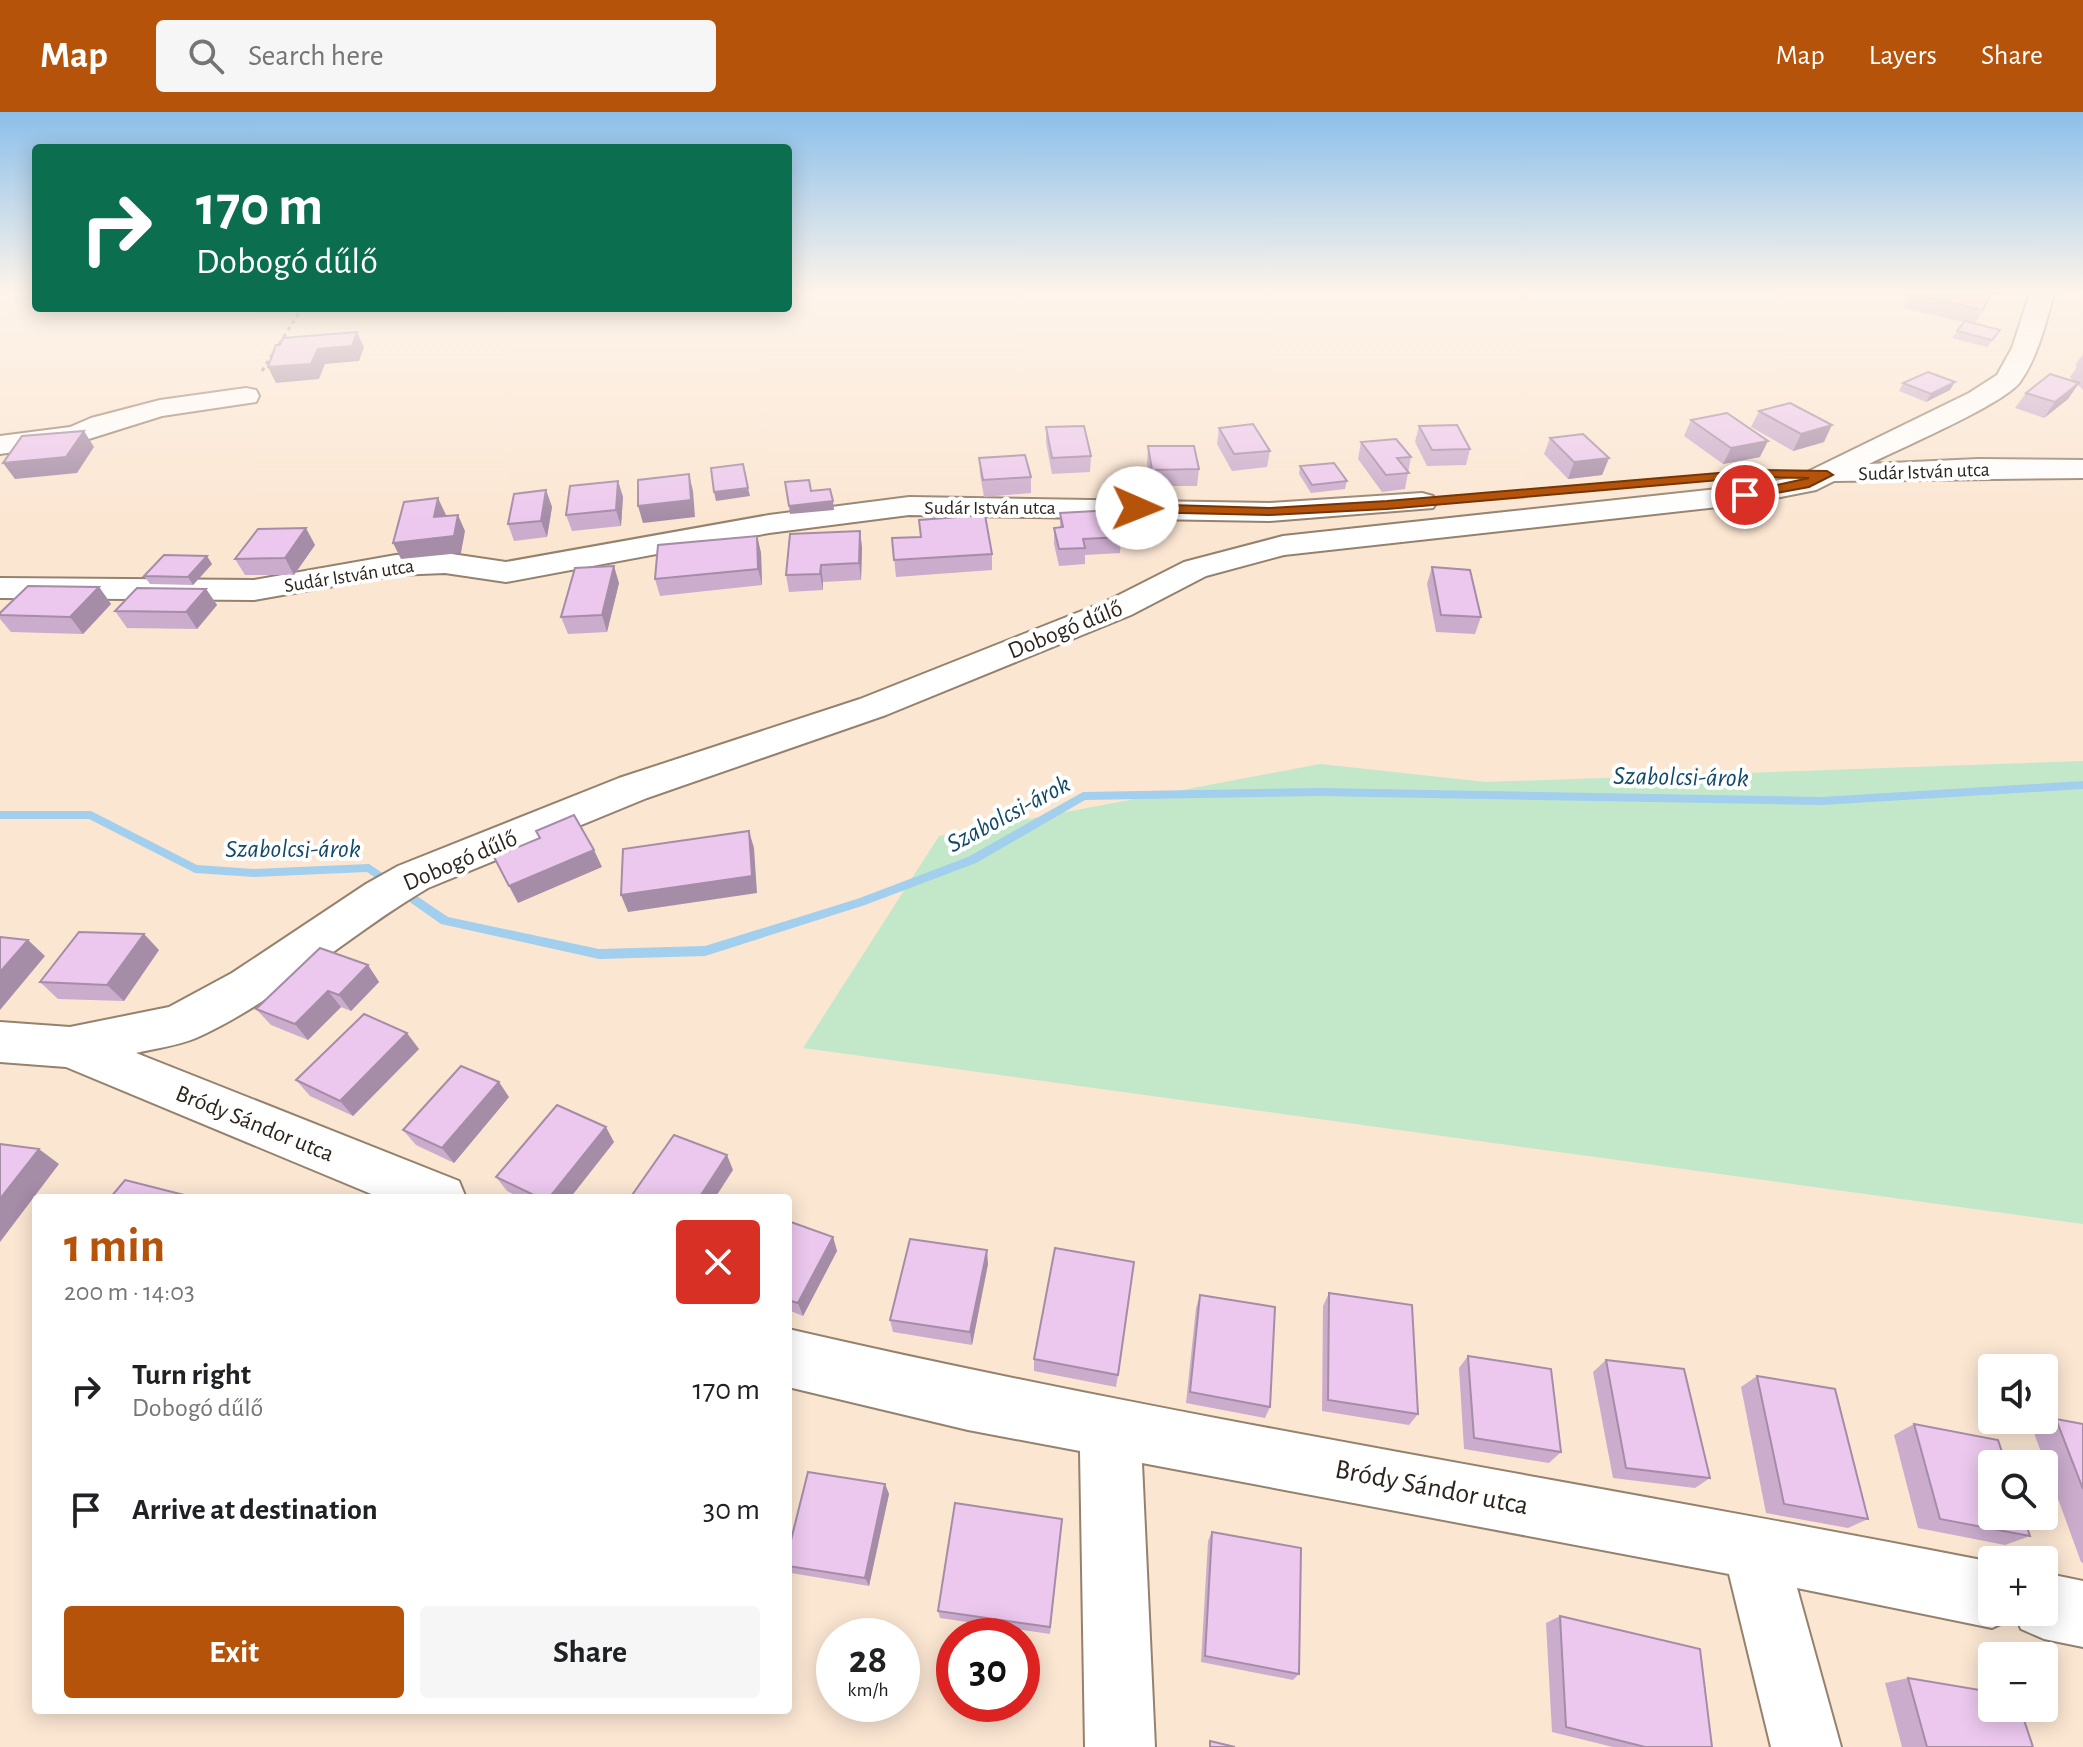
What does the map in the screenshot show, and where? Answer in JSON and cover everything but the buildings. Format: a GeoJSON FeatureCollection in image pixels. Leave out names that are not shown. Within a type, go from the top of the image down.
{"type":"FeatureCollection","features":[{"type":"Feature","properties":{"kind":"street","name":"Dobogó dűlő"},"geometry":{"type":"LineString","coordinates":[[70,1047],[179,1024],[248,986],[397,886],[633,788],[873,707],[1119,608],[1195,569],[1283,546],[1745,495],[1805,484],[1979,399],[2008,380],[2015,366]]}},
{"type":"Feature","properties":{"kind":"street"},"geometry":{"type":"LineString","coordinates":[[0,445],[76,435],[101,424],[160,408],[246,396]]}},
{"type":"Feature","properties":{"kind":"street","name":"Sudár István utca"},"geometry":{"type":"LineString","coordinates":[[0,588],[254,590],[396,565],[445,563],[506,572],[769,524],[909,506],[1269,512],[1387,505],[1754,473],[1827,475],[1978,468],[2083,469]]}},
{"type":"Feature","properties":{"kind":"street"},"geometry":{"type":"LineString","coordinates":[[0,1042],[70,1047]]}},
{"type":"Feature","properties":{"kind":"street","name":"Bródy Sándor utca"},"geometry":{"type":"LineString","coordinates":[[70,1047],[430,1194]]}},
{"type":"Feature","properties":{"kind":"street","name":"Bródy Sándor utca"},"geometry":{"type":"LineString","coordinates":[[792,1359],[968,1400],[1754,1547],[1978,1592]]}},
{"type":"Feature","properties":{"kind":"street"},"geometry":{"type":"LineString","coordinates":[[1110,1426],[1120,1747]]}},
{"type":"Feature","properties":{"kind":"street"},"geometry":{"type":"LineString","coordinates":[[1754,1547],[1806,1747]]}},
{"type":"Feature","properties":{"kind":"street"},"geometry":{"type":"LineString","coordinates":[[2058,1609],[2083,1614]]}},
{"type":"Feature","properties":{"kind":"path"},"geometry":{"type":"LineString","coordinates":[[246,396],[265,366]]}},
{"type":"Feature","properties":{"kind":"green space"},"geometry":{"type":"Polygon","coordinates":[[[2083,761],[2083,1224],[803,1048],[939,836],[1320,764],[1486,782],[2083,761]]]}},
{"type":"Feature","properties":{"kind":"waterway","name":"Szabolcsi-árok"},"geometry":{"type":"LineString","coordinates":[[0,815],[91,815],[195,869],[254,873],[369,868],[445,921],[599,954],[705,951],[861,902],[972,860],[1083,796],[1320,792],[1822,801],[2083,785]]}},
{"type":"Feature","properties":{"kind":"route"},"geometry":{"type":"LineString","coordinates":[[1137,508],[1269,512],[1387,505],[1754,473],[1827,475],[1805,484],[1745,495]]}}]}
